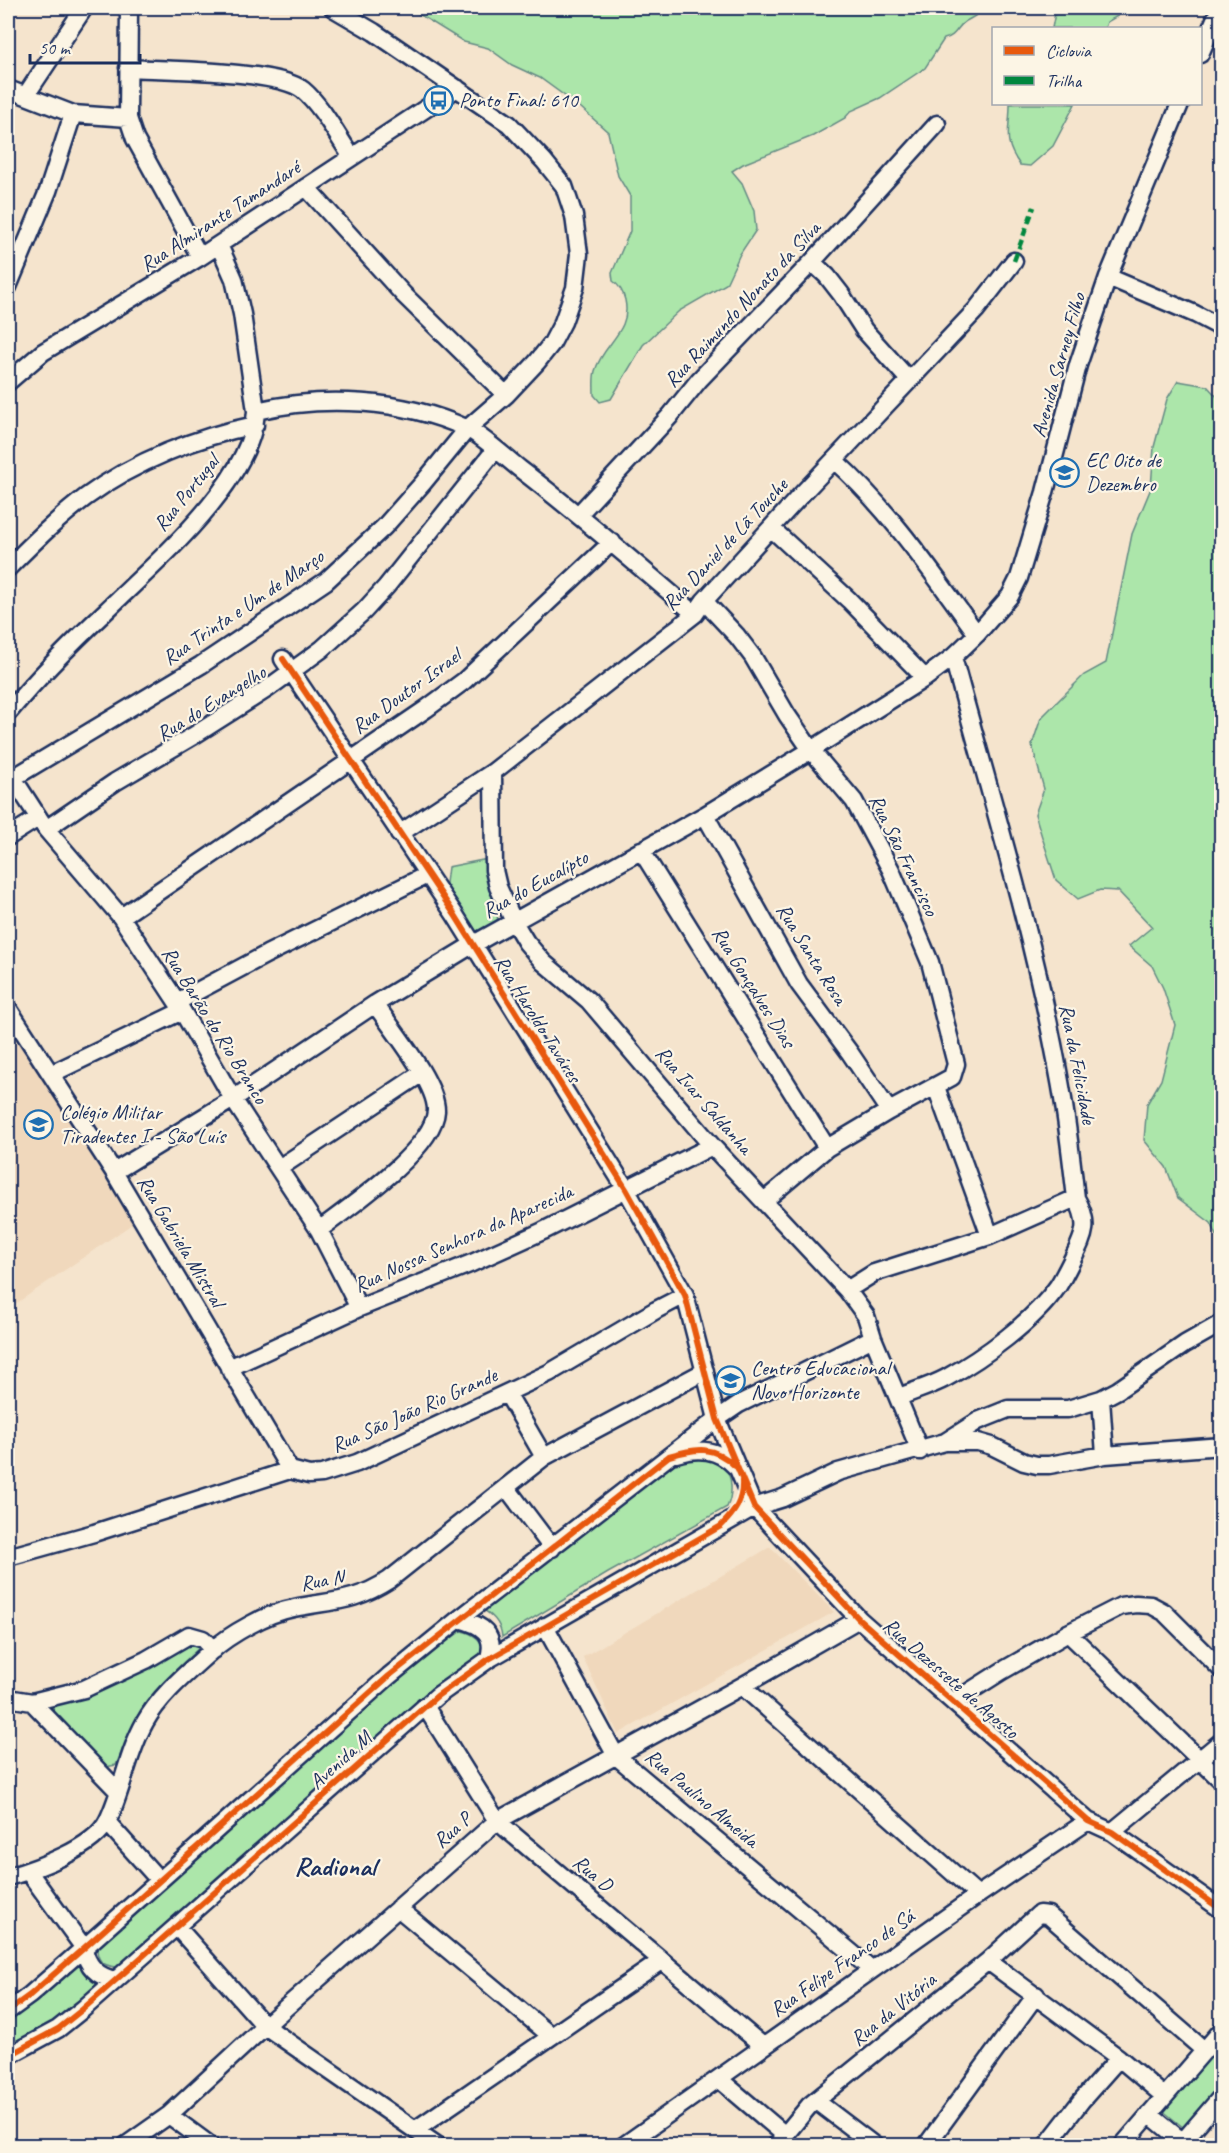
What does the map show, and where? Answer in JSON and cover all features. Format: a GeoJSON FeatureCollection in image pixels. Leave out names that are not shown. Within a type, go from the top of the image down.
{"type":"FeatureCollection","features":[{"type":"Feature","properties":{"kind":"street"},"geometry":{"type":"LineString","coordinates":[[26,95],[84,8]]}},
{"type":"Feature","properties":{"kind":"street"},"geometry":{"type":"LineString","coordinates":[[129,8],[128,118],[135,140],[200,257]]}},
{"type":"Feature","properties":{"kind":"street","name":"Rua Trinta e Um de Março"},"geometry":{"type":"LineString","coordinates":[[10,778],[201,665],[326,581],[384,527],[468,428],[506,395],[552,343],[563,322],[575,288],[579,254],[574,216],[564,186],[509,124],[333,8]]}},
{"type":"Feature","properties":{"kind":"street"},"geometry":{"type":"LineString","coordinates":[[1203,48],[1220,8]]}},
{"type":"Feature","properties":{"kind":"street"},"geometry":{"type":"LineString","coordinates":[[128,68],[266,77],[292,83],[310,98],[352,157]]}},
{"type":"Feature","properties":{"kind":"street"},"geometry":{"type":"LineString","coordinates":[[8,88],[73,114],[128,118]]}},
{"type":"Feature","properties":{"kind":"street","name":"Rua Almirante Tamandaré"},"geometry":{"type":"LineString","coordinates":[[8,382],[43,352],[219,245],[457,88]]}},
{"type":"Feature","properties":{"kind":"street","name":"Avenida Sarney Filho"},"geometry":{"type":"LineString","coordinates":[[977,634],[1010,596],[1019,578],[1046,492],[1078,365],[1107,277],[1180,105]]}},
{"type":"Feature","properties":{"kind":"street"},"geometry":{"type":"LineString","coordinates":[[8,287],[48,191],[73,114]]}},
{"type":"Feature","properties":{"kind":"street","name":"Rua Raimundo Nonato da Silva"},"geometry":{"type":"LineString","coordinates":[[579,514],[670,416],[699,380],[812,262],[937,124]]}},
{"type":"Feature","properties":{"kind":"street"},"geometry":{"type":"LineString","coordinates":[[306,187],[404,295],[506,395]]}},
{"type":"Feature","properties":{"kind":"street"},"geometry":{"type":"LineString","coordinates":[[219,245],[234,279],[239,302],[256,418]]}},
{"type":"Feature","properties":{"kind":"street","name":"Rua Daniel de Lã Touche"},"geometry":{"type":"LineString","coordinates":[[399,834],[493,771],[700,608],[771,528],[976,310],[1014,261]]}},
{"type":"Feature","properties":{"kind":"street"},"geometry":{"type":"LineString","coordinates":[[812,262],[841,294],[864,330],[909,380]]}},
{"type":"Feature","properties":{"kind":"street"},"geometry":{"type":"LineString","coordinates":[[1107,277],[1195,314],[1221,328]]}},
{"type":"Feature","properties":{"kind":"street"},"geometry":{"type":"LineString","coordinates":[[8,568],[54,522],[88,496],[133,468],[224,432],[280,405],[318,402],[382,404],[417,411],[468,428]]}},
{"type":"Feature","properties":{"kind":"street","name":"Rua Portugal"},"geometry":{"type":"LineString","coordinates":[[8,712],[198,518],[234,473],[256,418]]}},
{"type":"Feature","properties":{"kind":"street","name":"Rua São Francisco"},"geometry":{"type":"LineString","coordinates":[[468,428],[612,542],[737,636],[753,657],[787,715],[811,750],[854,801],[891,870],[930,962],[956,1064],[952,1077],[936,1087]]}},
{"type":"Feature","properties":{"kind":"street","name":"Rua do Evangelho"},"geometry":{"type":"LineString","coordinates":[[8,837],[42,823],[193,736],[267,689],[288,665],[322,649],[386,588],[495,450]]}},
{"type":"Feature","properties":{"kind":"street"},"geometry":{"type":"LineString","coordinates":[[834,460],[855,478],[883,510],[977,634]]}},
{"type":"Feature","properties":{"kind":"street"},"geometry":{"type":"LineString","coordinates":[[771,528],[849,600],[925,678]]}},
{"type":"Feature","properties":{"kind":"street","name":"Rua Doutor Israel"},"geometry":{"type":"LineString","coordinates":[[121,917],[464,681],[612,542]]}},
{"type":"Feature","properties":{"kind":"street","name":"Rua do Eucalípto"},"geometry":{"type":"LineString","coordinates":[[114,1172],[233,1099],[375,1004],[472,945],[705,814],[811,750],[925,678],[953,657],[977,634]]}},
{"type":"Feature","properties":{"kind":"street","name":"Rua da Felicidade"},"geometry":{"type":"LineString","coordinates":[[899,1397],[943,1379],[982,1356],[1039,1309],[1058,1286],[1077,1250],[1086,1225],[1083,1211],[1076,1198],[1059,1075],[1043,1002],[953,657]]}},
{"type":"Feature","properties":{"kind":"street","name":"Rua Haroldo Taváres"},"geometry":{"type":"LineString","coordinates":[[288,665],[349,760],[455,915],[626,1189],[685,1295],[717,1419]]}},
{"type":"Feature","properties":{"kind":"street","name":"Rua Ivar Saldanha"},"geometry":{"type":"LineString","coordinates":[[493,771],[494,870],[498,887],[526,942],[543,962],[589,1001],[712,1146],[847,1290],[866,1316],[920,1450]]}},
{"type":"Feature","properties":{"kind":"street","name":"Rua Barão do Rio Branco"},"geometry":{"type":"LineString","coordinates":[[10,778],[42,823],[121,917],[180,1006],[233,1099],[319,1230],[359,1308]]}},
{"type":"Feature","properties":{"kind":"street","name":"Rua Santa Rosa"},"geometry":{"type":"LineString","coordinates":[[705,814],[799,984],[889,1111]]}},
{"type":"Feature","properties":{"kind":"street","name":"Rua Gonçalves Dias"},"geometry":{"type":"LineString","coordinates":[[641,850],[827,1148]]}},
{"type":"Feature","properties":{"kind":"street"},"geometry":{"type":"LineString","coordinates":[[51,1074],[180,1006],[267,954],[427,875]]}},
{"type":"Feature","properties":{"kind":"street"},"geometry":{"type":"LineString","coordinates":[[319,1230],[374,1188],[414,1151],[428,1134],[436,1112],[433,1097],[422,1072],[375,1004]]}},
{"type":"Feature","properties":{"kind":"street","name":"Rua Gabriela Mistral"},"geometry":{"type":"LineString","coordinates":[[8,1008],[114,1172],[290,1470]]}},
{"type":"Feature","properties":{"kind":"street"},"geometry":{"type":"LineString","coordinates":[[279,1168],[422,1072]]}},
{"type":"Feature","properties":{"kind":"street"},"geometry":{"type":"LineString","coordinates":[[764,1201],[827,1148],[889,1111],[936,1087],[990,1236]]}},
{"type":"Feature","properties":{"kind":"street","name":"Rua Nossa Senhora da Aparecida"},"geometry":{"type":"LineString","coordinates":[[229,1368],[359,1308],[533,1235],[712,1146]]}},
{"type":"Feature","properties":{"kind":"street"},"geometry":{"type":"LineString","coordinates":[[847,1290],[874,1273],[990,1236],[1076,1198]]}},
{"type":"Feature","properties":{"kind":"street","name":"Rua São João Rio Grande"},"geometry":{"type":"LineString","coordinates":[[8,1557],[94,1533],[290,1470],[309,1475],[338,1470],[390,1448],[549,1372],[685,1295]]}},
{"type":"Feature","properties":{"kind":"street"},"geometry":{"type":"LineString","coordinates":[[945,1442],[978,1421],[1008,1409],[1068,1409],[1101,1399],[1221,1323]]}},
{"type":"Feature","properties":{"kind":"street","name":"Avenida M"},"geometry":{"type":"LineString","coordinates":[[8,2011],[84,1948],[389,1676],[459,1619],[739,1404],[873,1338]]}},
{"type":"Feature","properties":{"kind":"street","name":"Rua N"},"geometry":{"type":"LineString","coordinates":[[8,1877],[28,1871],[74,1850],[108,1822],[137,1738],[153,1708],[213,1650],[263,1617],[292,1608],[351,1599],[370,1592],[544,1457],[705,1371]]}},
{"type":"Feature","properties":{"kind":"street"},"geometry":{"type":"LineString","coordinates":[[507,1393],[544,1457]]}},
{"type":"Feature","properties":{"kind":"street"},"geometry":{"type":"LineString","coordinates":[[1101,1399],[1104,1455]]}},
{"type":"Feature","properties":{"kind":"street","name":"Rua Dezessete de Agosto"},"geometry":{"type":"LineString","coordinates":[[717,1419],[754,1507],[859,1619],[1088,1821],[1112,1832],[1221,1910]]}},
{"type":"Feature","properties":{"kind":"street"},"geometry":{"type":"LineString","coordinates":[[945,1442],[978,1442],[992,1446],[1024,1462],[1037,1465],[1104,1455],[1221,1446]]}},
{"type":"Feature","properties":{"kind":"street","name":"Avenida M"},"geometry":{"type":"LineString","coordinates":[[8,2056],[58,2029],[177,1927],[425,1706],[489,1659],[754,1507],[783,1498],[838,1472],[945,1442]]}},
{"type":"Feature","properties":{"kind":"street"},"geometry":{"type":"LineString","coordinates":[[669,1456],[692,1450],[712,1451],[728,1459],[740,1474],[740,1501],[722,1526]]}},
{"type":"Feature","properties":{"kind":"street"},"geometry":{"type":"LineString","coordinates":[[506,1487],[552,1548]]}},
{"type":"Feature","properties":{"kind":"street"},"geometry":{"type":"LineString","coordinates":[[953,1702],[1068,1633],[1121,1606],[1136,1604],[1151,1605],[1164,1612],[1221,1670]]}},
{"type":"Feature","properties":{"kind":"street"},"geometry":{"type":"LineString","coordinates":[[459,1619],[481,1628],[488,1635],[492,1648],[489,1659]]}},
{"type":"Feature","properties":{"kind":"street","name":"Rua P"},"geometry":{"type":"LineString","coordinates":[[125,2145],[169,2115],[265,2026],[497,1821],[859,1619]]}},
{"type":"Feature","properties":{"kind":"street","name":"Rua Paulino Almeida"},"geometry":{"type":"LineString","coordinates":[[545,1626],[616,1756],[871,1969]]}},
{"type":"Feature","properties":{"kind":"street"},"geometry":{"type":"LineString","coordinates":[[1068,1633],[1221,1781]]}},
{"type":"Feature","properties":{"kind":"street"},"geometry":{"type":"LineString","coordinates":[[8,1698],[32,1702],[84,1689],[146,1660],[189,1635],[203,1639],[213,1650]]}},
{"type":"Feature","properties":{"kind":"street"},"geometry":{"type":"LineString","coordinates":[[742,1686],[978,1895]]}},
{"type":"Feature","properties":{"kind":"street"},"geometry":{"type":"LineString","coordinates":[[32,1702],[118,1791]]}},
{"type":"Feature","properties":{"kind":"street","name":"Rua D"},"geometry":{"type":"LineString","coordinates":[[425,1706],[497,1821],[763,2046]]}},
{"type":"Feature","properties":{"kind":"street"},"geometry":{"type":"LineString","coordinates":[[1112,1832],[1221,1741]]}},
{"type":"Feature","properties":{"kind":"street","name":"Rua Felipe Franco de Sá"},"geometry":{"type":"LineString","coordinates":[[624,2145],[871,1969],[1088,1821]]}},
{"type":"Feature","properties":{"kind":"street"},"geometry":{"type":"LineString","coordinates":[[108,1822],[159,1880]]}},
{"type":"Feature","properties":{"kind":"street"},"geometry":{"type":"LineString","coordinates":[[28,1871],[84,1948],[85,1956],[94,1970],[100,1976],[116,1980]]}},
{"type":"Feature","properties":{"kind":"street"},"geometry":{"type":"LineString","coordinates":[[398,1908],[550,2035]]}},
{"type":"Feature","properties":{"kind":"street","name":"Rua da Vitória"},"geometry":{"type":"LineString","coordinates":[[781,2140],[803,2112],[988,1961],[1039,1914],[1044,1913],[1056,1920],[1204,2050]]}},
{"type":"Feature","properties":{"kind":"street"},"geometry":{"type":"LineString","coordinates":[[177,1927],[265,2026],[438,2145]]}},
{"type":"Feature","properties":{"kind":"street"},"geometry":{"type":"LineString","coordinates":[[415,2130],[550,2035],[661,1961]]}},
{"type":"Feature","properties":{"kind":"street"},"geometry":{"type":"LineString","coordinates":[[988,1961],[1119,2058],[1164,2096]]}},
{"type":"Feature","properties":{"kind":"street"},"geometry":{"type":"LineString","coordinates":[[926,2145],[1036,1995]]}},
{"type":"Feature","properties":{"kind":"street"},"geometry":{"type":"LineString","coordinates":[[1122,2145],[1221,2030]]}},
{"type":"Feature","properties":{"kind":"street"},"geometry":{"type":"LineString","coordinates":[[1047,2145],[1081,2101],[1119,2058]]}},
{"type":"Feature","properties":{"kind":"street"},"geometry":{"type":"LineString","coordinates":[[719,2079],[781,2140]]}},
{"type":"Feature","properties":{"kind":"street"},"geometry":{"type":"LineString","coordinates":[[1149,2114],[1181,2144],[1221,2096]]}},
{"type":"Feature","properties":{"kind":"street"},"geometry":{"type":"LineString","coordinates":[[816,2102],[875,2145]]}},
{"type":"Feature","properties":{"kind":"street"},"geometry":{"type":"LineString","coordinates":[[169,2115],[211,2145]]}},
{"type":"Feature","properties":{"kind":"shaded area","name":"Colégio Militar Tiradentes I - São Luís"},"geometry":{"type":"Polygon","coordinates":[[[8,1026],[135,1222],[8,1309],[8,1026]]]}},
{"type":"Feature","properties":{"kind":"shaded area"},"geometry":{"type":"Polygon","coordinates":[[[770,1547],[834,1612],[618,1734],[583,1657],[770,1547]]]}},
{"type":"Feature","properties":{"kind":"green space"},"geometry":{"type":"Polygon","coordinates":[[[409,8],[982,8],[982,10],[963,23],[952,36],[944,39],[925,68],[880,98],[851,111],[845,118],[813,136],[743,164],[732,171],[742,183],[754,211],[756,230],[740,254],[726,284],[679,311],[643,345],[611,399],[600,402],[594,395],[595,371],[599,361],[621,329],[626,311],[623,294],[613,281],[612,273],[630,231],[630,196],[618,176],[608,132],[580,107],[540,78],[512,65],[488,48],[464,42],[409,8]]]}},
{"type":"Feature","properties":{"kind":"green space"},"geometry":{"type":"Polygon","coordinates":[[[1056,8],[1131,8],[1107,22],[1105,27],[1052,27],[1056,8]]]}},
{"type":"Feature","properties":{"kind":"green space"},"geometry":{"type":"Polygon","coordinates":[[[1010,105],[1074,105],[1053,146],[1030,166],[1020,165],[1011,149],[1008,136],[1010,105]]]}},
{"type":"Feature","properties":{"kind":"green space"},"geometry":{"type":"Polygon","coordinates":[[[1178,381],[1207,386],[1221,401],[1221,1244],[1211,1223],[1178,1198],[1166,1167],[1144,1140],[1147,1104],[1161,1080],[1175,1025],[1163,988],[1152,966],[1129,946],[1152,927],[1118,891],[1100,890],[1078,899],[1056,880],[1035,814],[1044,789],[1032,745],[1041,718],[1084,675],[1106,663],[1132,534],[1151,488],[1154,447],[1167,399],[1178,381]]]}},
{"type":"Feature","properties":{"kind":"green space"},"geometry":{"type":"Polygon","coordinates":[[[488,859],[498,921],[472,936],[445,891],[448,867],[488,859]]]}},
{"type":"Feature","properties":{"kind":"green space"},"geometry":{"type":"Polygon","coordinates":[[[696,1453],[717,1461],[729,1474],[731,1485],[727,1507],[608,1573],[502,1637],[495,1619],[479,1607],[680,1460],[696,1453]]]}},
{"type":"Feature","properties":{"kind":"green space"},"geometry":{"type":"Polygon","coordinates":[[[461,1631],[477,1638],[485,1653],[418,1700],[120,1967],[101,1962],[97,1950],[99,1945],[401,1676],[461,1631]]]}},
{"type":"Feature","properties":{"kind":"green space"},"geometry":{"type":"Polygon","coordinates":[[[188,1639],[201,1646],[165,1680],[141,1709],[116,1765],[105,1767],[48,1705],[99,1691],[128,1677],[188,1639]]]}},
{"type":"Feature","properties":{"kind":"green space"},"geometry":{"type":"Polygon","coordinates":[[[81,1963],[87,1974],[103,1983],[55,2024],[8,2050],[8,2020],[32,2005],[81,1963]]]}},
{"type":"Feature","properties":{"kind":"green space"},"geometry":{"type":"Polygon","coordinates":[[[1221,2041],[1221,2085],[1184,2128],[1162,2110],[1221,2041]]]}},
{"type":"Feature","properties":{"kind":"marked path"},"geometry":{"type":"LineString","coordinates":[[1014,261],[1034,207]]}},
{"type":"Feature","properties":{"kind":"cycle path"},"geometry":{"type":"LineString","coordinates":[[283,659],[455,915],[626,1189],[685,1295],[717,1419],[754,1507],[859,1619],[1088,1821],[1112,1832],[1222,1910]]}},
{"type":"Feature","properties":{"kind":"cycle path"},"geometry":{"type":"LineString","coordinates":[[8,2011],[84,1948],[389,1676],[669,1456],[696,1450],[712,1451],[720,1454],[735,1466]]}},
{"type":"Feature","properties":{"kind":"cycle path"},"geometry":{"type":"LineString","coordinates":[[8,2056],[58,2029],[83,2009],[437,1696],[489,1659],[721,1526],[737,1506],[742,1481]]}},
{"type":"Feature","properties":{"kind":"place","name":"Ponto Final: 610"},"geometry":{"type":"Point","coordinates":[438,100]}},
{"type":"Feature","properties":{"kind":"place","name":"EC Oito de Dezembro"},"geometry":{"type":"Point","coordinates":[1065,472]}},
{"type":"Feature","properties":{"kind":"place","name":"Colégio Militar Tiradentes I - São Luís"},"geometry":{"type":"Point","coordinates":[39,1124]}},
{"type":"Feature","properties":{"kind":"place","name":"Centro Educacional Novo Horizonte"},"geometry":{"type":"Point","coordinates":[730,1380]}},
{"type":"Feature","properties":{"kind":"district","name":"Radional"},"geometry":{"type":"Point","coordinates":[335,1866]}}]}
